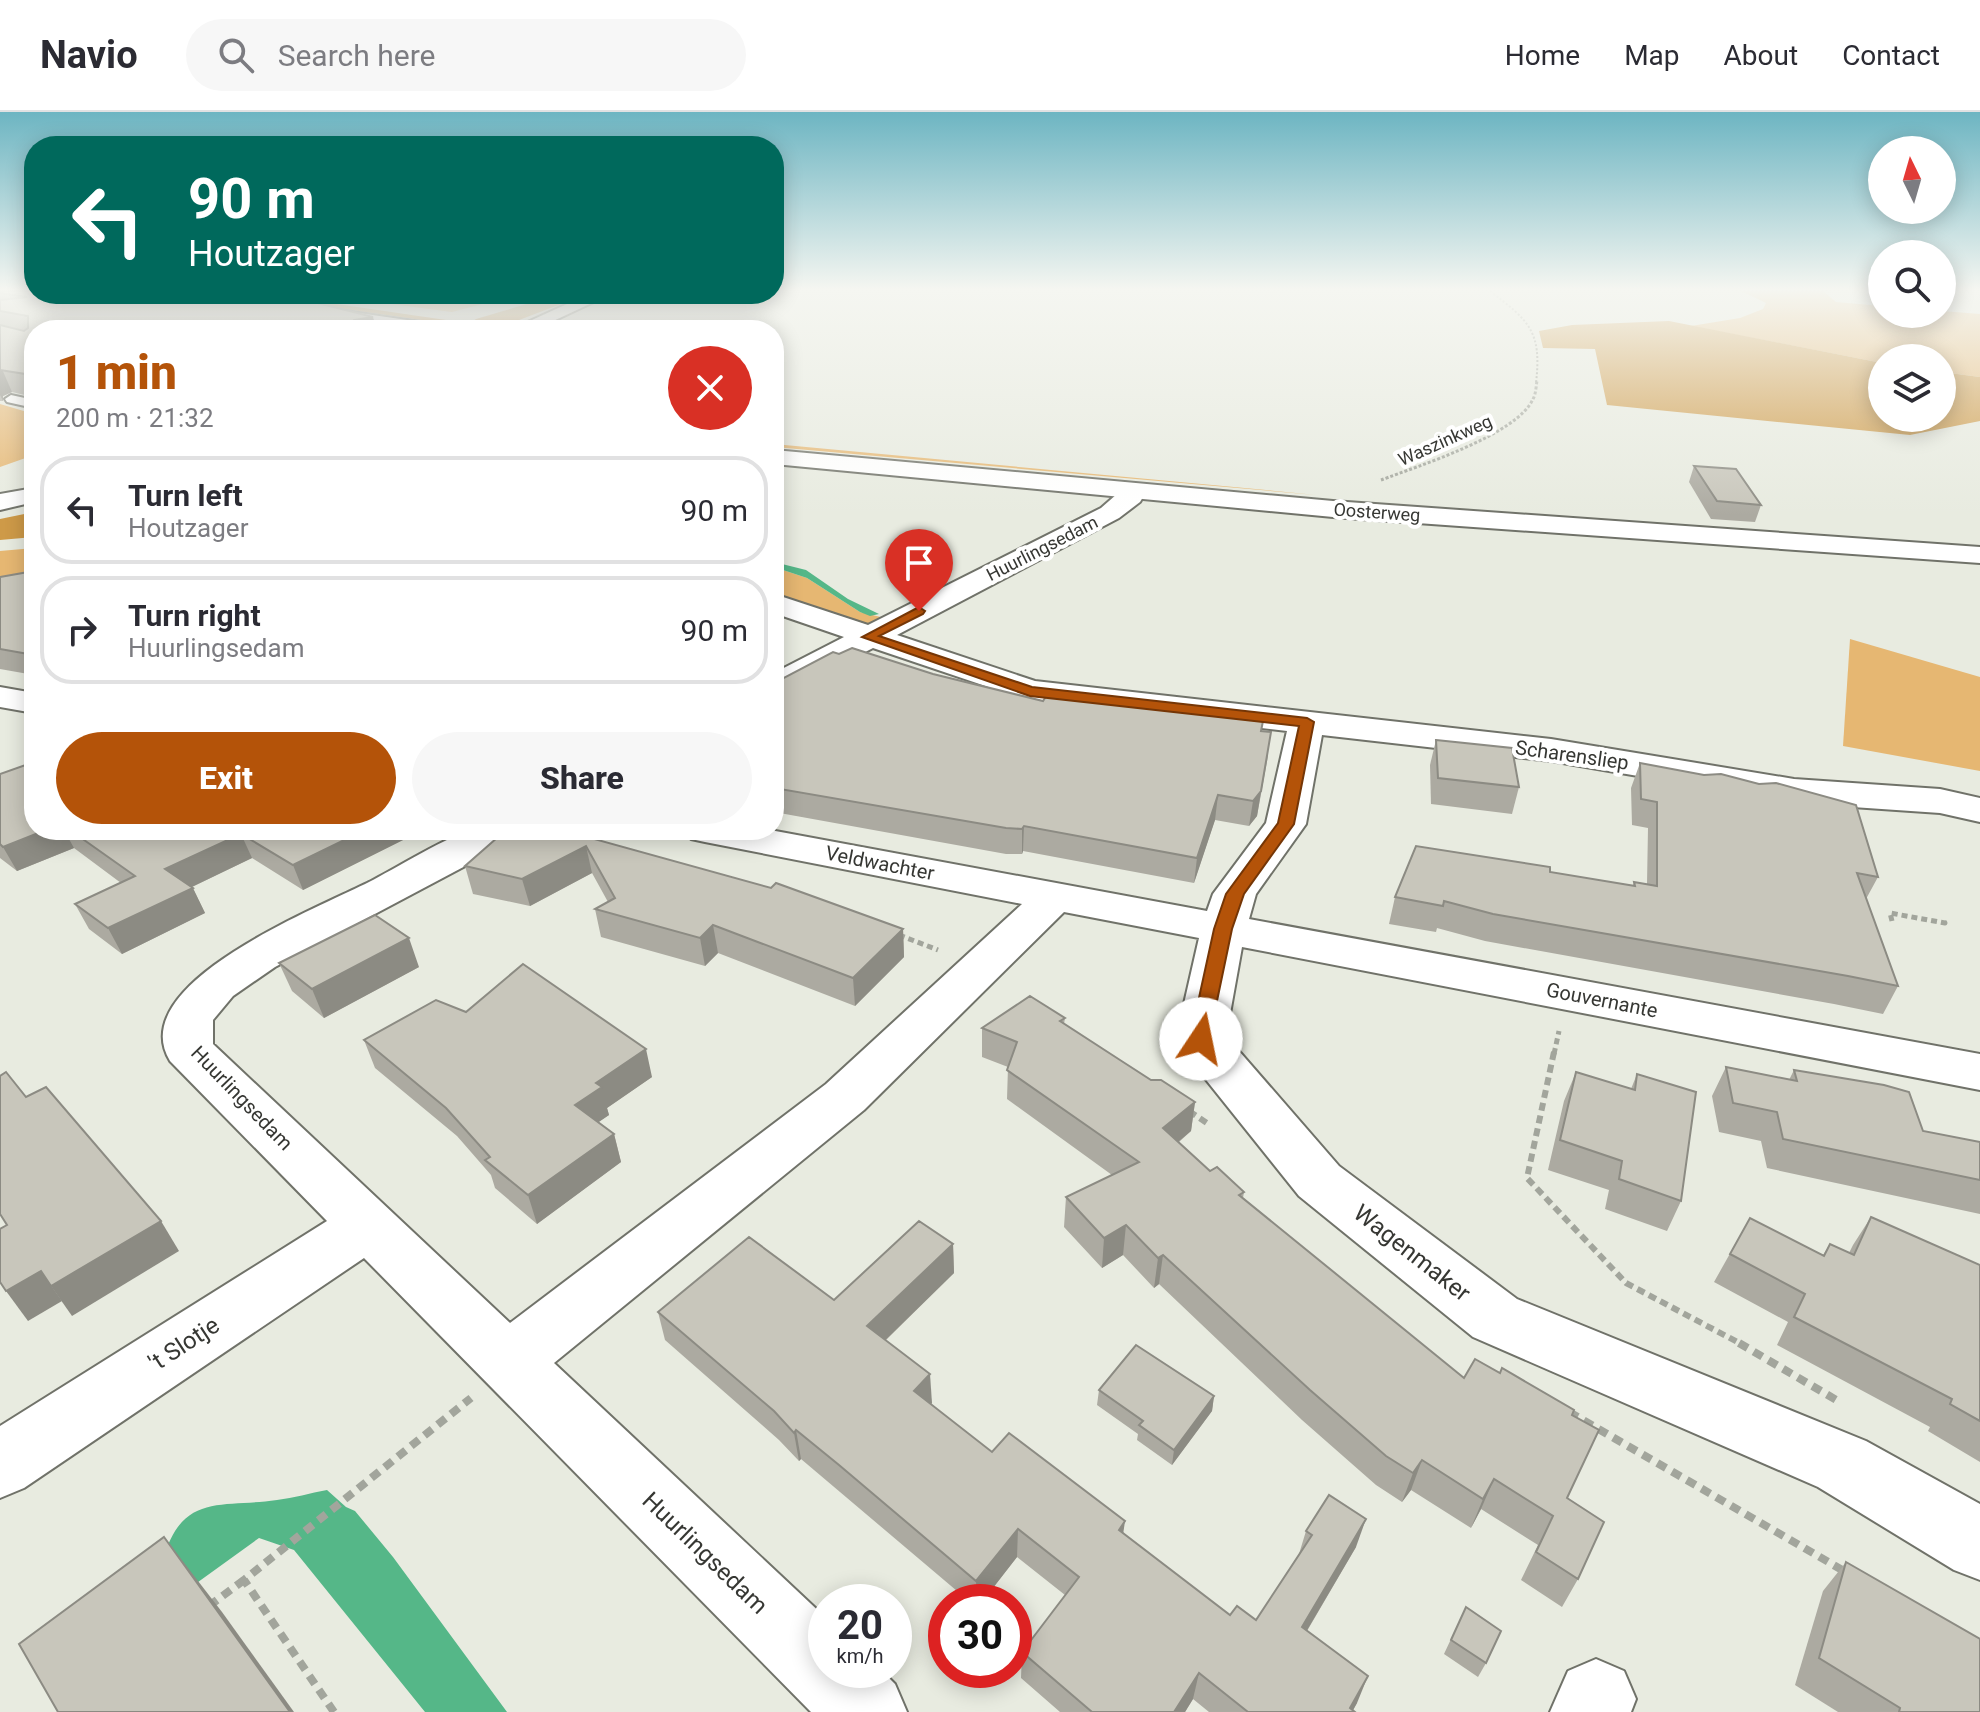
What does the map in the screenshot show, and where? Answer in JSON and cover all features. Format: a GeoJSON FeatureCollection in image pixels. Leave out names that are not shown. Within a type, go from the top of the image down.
{"type":"FeatureCollection","features":[{"type":"Feature","properties":{"kind":"street","name":"Oosterweg"},"geometry":{"type":"LineString","coordinates":[[784,458],[1333,509],[1980,555]]}},
{"type":"Feature","properties":{"kind":"street","name":"Huurlingsedam"},"geometry":{"type":"LineString","coordinates":[[784,681],[1110,513],[1134,492]]}},
{"type":"Feature","properties":{"kind":"street"},"geometry":{"type":"LineString","coordinates":[[0,502],[24,497]]}},
{"type":"Feature","properties":{"kind":"street","name":"Scharensliep"},"geometry":{"type":"LineString","coordinates":[[784,607],[1030,691],[1551,750],[1794,791],[1940,801],[1980,810]]}},
{"type":"Feature","properties":{"kind":"street"},"geometry":{"type":"LineString","coordinates":[[0,697],[24,701]]}},
{"type":"Feature","properties":{"kind":"street","name":"Wagenmaker"},"geometry":{"type":"LineString","coordinates":[[1307,722],[1286,824],[1235,894],[1223,929],[1201,1039],[1319,1181],[1495,1318],[1842,1464],[1980,1544]]}},
{"type":"Feature","properties":{"kind":"street","name":"Huurlingsedam"},"geometry":{"type":"LineString","coordinates":[[483,840],[259,957],[216,985],[189,1018],[188,1049],[867,1712]]}},
{"type":"Feature","properties":{"kind":"street","name":"Veldwachter"},"geometry":{"type":"LineString","coordinates":[[758,840],[1223,929]]}},
{"type":"Feature","properties":{"kind":"street"},"geometry":{"type":"LineString","coordinates":[[509,1361],[845,1097],[1055,896]]}},
{"type":"Feature","properties":{"kind":"street","name":"Gouvernante"},"geometry":{"type":"LineString","coordinates":[[1223,929],[1980,1072]]}},
{"type":"Feature","properties":{"kind":"street","name":"'t Slotje"},"geometry":{"type":"LineString","coordinates":[[0,1465],[369,1224]]}},
{"type":"Feature","properties":{"kind":"lane"},"geometry":{"type":"LineString","coordinates":[[11,399],[24,402]]}},
{"type":"Feature","properties":{"kind":"path","name":"Waszinkweg"},"geometry":{"type":"LineString","coordinates":[[1333,509],[1333,500],[1466,447],[1517,420],[1534,400],[1539,366]]}},
{"type":"Feature","properties":{"kind":"path"},"geometry":{"type":"LineString","coordinates":[[1892,921],[1890,913],[1945,923],[1943,920]]}},
{"type":"Feature","properties":{"kind":"path"},"geometry":{"type":"LineString","coordinates":[[887,930],[932,947],[978,970]]}},
{"type":"Feature","properties":{"kind":"path"},"geometry":{"type":"LineString","coordinates":[[1567,993],[1527,1178],[1626,1283],[1752,1350],[1846,1406]]}},
{"type":"Feature","properties":{"kind":"path"},"geometry":{"type":"LineString","coordinates":[[1180,1104],[1219,1131]]}},
{"type":"Feature","properties":{"kind":"path"},"geometry":{"type":"LineString","coordinates":[[206,1608],[461,1409],[509,1361]]}},
{"type":"Feature","properties":{"kind":"path"},"geometry":{"type":"LineString","coordinates":[[1560,1407],[1858,1579]]}},
{"type":"Feature","properties":{"kind":"path"},"geometry":{"type":"LineString","coordinates":[[244,1580],[334,1712]]}},
{"type":"Feature","properties":{"kind":"shaded area"},"geometry":{"type":"Polygon","coordinates":[[[1599,366],[1868,366],[1868,431],[1607,405],[1599,366]]]}},
{"type":"Feature","properties":{"kind":"shaded area"},"geometry":{"type":"Polygon","coordinates":[[[1956,366],[1980,366],[1980,377],[1956,374],[1956,366]]]}},
{"type":"Feature","properties":{"kind":"shaded area"},"geometry":{"type":"Polygon","coordinates":[[[1956,374],[1980,377],[1980,421],[1956,426],[1956,374]]]}},
{"type":"Feature","properties":{"kind":"shaded area"},"geometry":{"type":"Polygon","coordinates":[[[0,404],[24,411],[24,459],[0,467],[0,404]]]}},
{"type":"Feature","properties":{"kind":"shaded area"},"geometry":{"type":"Polygon","coordinates":[[[1880,432],[1925,432],[1910,435],[1880,432]]]}},
{"type":"Feature","properties":{"kind":"shaded area"},"geometry":{"type":"Polygon","coordinates":[[[784,445],[1266,490],[1316,495],[784,448],[784,445]]]}},
{"type":"Feature","properties":{"kind":"shaded area"},"geometry":{"type":"Polygon","coordinates":[[[24,514],[24,538],[0,540],[0,519],[24,514]]]}},
{"type":"Feature","properties":{"kind":"shaded area"},"geometry":{"type":"Polygon","coordinates":[[[24,549],[24,573],[0,578],[0,551],[24,549]]]}},
{"type":"Feature","properties":{"kind":"shaded area"},"geometry":{"type":"Polygon","coordinates":[[[784,564],[806,570],[848,599],[879,614],[870,616],[860,612],[807,578],[784,570],[784,564]]]}},
{"type":"Feature","properties":{"kind":"shaded area"},"geometry":{"type":"Polygon","coordinates":[[[784,570],[807,578],[860,612],[893,620],[868,626],[784,599],[784,570]]]}},
{"type":"Feature","properties":{"kind":"shaded area"},"geometry":{"type":"Polygon","coordinates":[[[1850,639],[1980,677],[1980,771],[1843,746],[1850,639]]]}},
{"type":"Feature","properties":{"kind":"shaded area"},"geometry":{"type":"Polygon","coordinates":[[[327,1490],[355,1511],[393,1557],[507,1712],[425,1712],[294,1550],[259,1538],[187,1590],[163,1560],[171,1538],[181,1523],[193,1513],[221,1505],[277,1500],[327,1490]]]}},
{"type":"Feature","properties":{"kind":"building"},"geometry":{"type":"Polygon","coordinates":[[[0,366],[24,366],[24,374],[0,370],[0,366]]]}},
{"type":"Feature","properties":{"kind":"building"},"geometry":{"type":"Polygon","coordinates":[[[1694,466],[1736,469],[1761,505],[1717,501],[1694,466]]]}},
{"type":"Feature","properties":{"kind":"building"},"geometry":{"type":"Polygon","coordinates":[[[24,573],[24,653],[0,649],[0,577],[24,573]]]}},
{"type":"Feature","properties":{"kind":"building"},"geometry":{"type":"Polygon","coordinates":[[[852,648],[933,674],[1043,701],[1047,695],[1263,721],[1261,731],[1271,732],[1261,791],[1253,801],[1218,795],[1197,858],[1024,826],[1022,829],[1006,828],[784,790],[784,678],[833,652],[839,654],[852,648]]]}},
{"type":"Feature","properties":{"kind":"building"},"geometry":{"type":"Polygon","coordinates":[[[1436,740],[1512,748],[1519,787],[1438,778],[1436,740]]]}},
{"type":"Feature","properties":{"kind":"building"},"geometry":{"type":"Polygon","coordinates":[[[1640,763],[1704,775],[1721,774],[1759,784],[1776,783],[1856,805],[1878,877],[1857,873],[1898,986],[1493,914],[1444,901],[1443,906],[1395,897],[1416,846],[1550,867],[1550,872],[1635,886],[1634,882],[1657,886],[1657,802],[1641,799],[1640,763]]]}},
{"type":"Feature","properties":{"kind":"building"},"geometry":{"type":"Polygon","coordinates":[[[24,766],[24,839],[3,847],[0,844],[0,774],[24,766]]]}},
{"type":"Feature","properties":{"kind":"building"},"geometry":{"type":"Polygon","coordinates":[[[84,840],[228,840],[165,869],[193,888],[108,928],[75,904],[135,876],[84,840]]]}},
{"type":"Feature","properties":{"kind":"building"},"geometry":{"type":"Polygon","coordinates":[[[251,840],[344,840],[293,865],[251,840]]]}},
{"type":"Feature","properties":{"kind":"building"},"geometry":{"type":"Polygon","coordinates":[[[495,840],[598,840],[771,888],[776,883],[903,929],[853,978],[713,925],[700,938],[595,909],[615,898],[586,846],[522,879],[465,866],[495,840]]]}},
{"type":"Feature","properties":{"kind":"building"},"geometry":{"type":"Polygon","coordinates":[[[375,915],[409,938],[312,989],[279,963],[375,915]]]}},
{"type":"Feature","properties":{"kind":"building"},"geometry":{"type":"Polygon","coordinates":[[[523,964],[646,1049],[596,1083],[602,1087],[575,1105],[614,1134],[528,1195],[485,1160],[490,1157],[446,1108],[364,1040],[436,1000],[466,1012],[523,964]]]}},
{"type":"Feature","properties":{"kind":"building"},"geometry":{"type":"Polygon","coordinates":[[[1030,996],[1065,1018],[1060,1021],[1151,1080],[1161,1080],[1195,1102],[1163,1128],[1210,1171],[1217,1167],[1244,1192],[1239,1195],[1464,1378],[1475,1359],[1500,1373],[1502,1368],[1574,1410],[1572,1415],[1599,1430],[1567,1498],[1604,1522],[1578,1579],[1536,1552],[1553,1516],[1494,1479],[1483,1499],[1422,1460],[1413,1473],[1386,1456],[1163,1255],[1158,1258],[1126,1225],[1104,1238],[1066,1197],[1139,1162],[1007,1070],[1017,1042],[982,1028],[1030,996]]]}},
{"type":"Feature","properties":{"kind":"building"},"geometry":{"type":"Polygon","coordinates":[[[1726,1067],[1797,1081],[1794,1070],[1909,1092],[1923,1131],[1980,1142],[1980,1180],[1783,1139],[1777,1112],[1733,1103],[1726,1067]]]}},
{"type":"Feature","properties":{"kind":"building"},"geometry":{"type":"Polygon","coordinates":[[[6,1072],[26,1097],[46,1087],[161,1221],[51,1286],[41,1271],[6,1291],[0,1282],[0,1229],[7,1225],[0,1214],[0,1076],[6,1072]]]}},
{"type":"Feature","properties":{"kind":"building"},"geometry":{"type":"Polygon","coordinates":[[[1576,1072],[1635,1090],[1637,1074],[1696,1092],[1681,1201],[1619,1179],[1622,1161],[1560,1140],[1576,1072]]]}},
{"type":"Feature","properties":{"kind":"building"},"geometry":{"type":"Polygon","coordinates":[[[1871,1217],[1980,1265],[1980,1421],[1950,1404],[1952,1399],[1794,1317],[1805,1294],[1730,1254],[1750,1218],[1824,1256],[1830,1244],[1854,1255],[1871,1217]]]}},
{"type":"Feature","properties":{"kind":"building"},"geometry":{"type":"Polygon","coordinates":[[[919,1221],[953,1244],[867,1326],[930,1374],[914,1391],[992,1452],[1009,1433],[1125,1521],[1119,1530],[1230,1615],[1237,1606],[1256,1620],[1312,1535],[1306,1531],[1329,1495],[1366,1519],[1302,1627],[1368,1676],[1350,1708],[1355,1712],[1248,1712],[1199,1673],[1174,1712],[1092,1712],[1032,1661],[1032,1639],[1079,1577],[1018,1529],[976,1581],[796,1430],[794,1433],[774,1411],[658,1312],[749,1237],[834,1300],[919,1221]]]}},
{"type":"Feature","properties":{"kind":"building"},"geometry":{"type":"Polygon","coordinates":[[[1136,1345],[1214,1396],[1174,1450],[1139,1425],[1143,1421],[1099,1390],[1136,1345]]]}},
{"type":"Feature","properties":{"kind":"building"},"geometry":{"type":"Polygon","coordinates":[[[164,1537],[290,1712],[58,1712],[19,1644],[164,1537]]]}},
{"type":"Feature","properties":{"kind":"building"},"geometry":{"type":"Polygon","coordinates":[[[1846,1562],[1980,1639],[1980,1712],[1899,1712],[1900,1708],[1819,1658],[1846,1562]]]}},
{"type":"Feature","properties":{"kind":"building"},"geometry":{"type":"Polygon","coordinates":[[[1466,1607],[1501,1631],[1486,1663],[1451,1640],[1466,1607]]]}},
{"type":"Feature","properties":{"kind":"route"},"geometry":{"type":"LineString","coordinates":[[919,611],[868,637],[1030,691],[1307,722],[1286,824],[1235,894],[1223,929],[1201,1039]]}}]}
